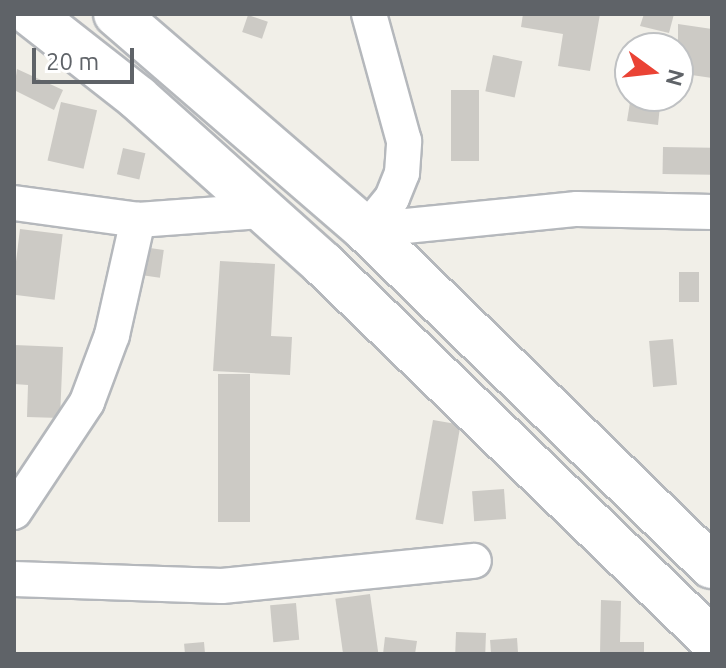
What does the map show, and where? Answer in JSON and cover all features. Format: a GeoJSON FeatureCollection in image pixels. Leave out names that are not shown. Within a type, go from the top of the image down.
{"type":"FeatureCollection","features":[{"type":"Feature","properties":{"kind":"main road"},"geometry":{"type":"LineString","coordinates":[[31,14],[138,98],[323,264],[712,640]]}},
{"type":"Feature","properties":{"kind":"main road"},"geometry":{"type":"LineString","coordinates":[[116,14],[366,230],[712,566]]}},
{"type":"Feature","properties":{"kind":"street"},"geometry":{"type":"LineString","coordinates":[[366,230],[392,198],[402,173],[404,141],[369,14]]}},
{"type":"Feature","properties":{"kind":"street"},"geometry":{"type":"LineString","coordinates":[[14,203],[138,220],[261,211]]}},
{"type":"Feature","properties":{"kind":"street"},"geometry":{"type":"LineString","coordinates":[[366,230],[577,209],[712,212]]}},
{"type":"Feature","properties":{"kind":"street"},"geometry":{"type":"LineString","coordinates":[[14,512],[87,402],[112,335],[138,220]]}},
{"type":"Feature","properties":{"kind":"street"},"geometry":{"type":"LineString","coordinates":[[14,579],[222,586],[474,561]]}},
{"type":"Feature","properties":{"kind":"building"},"geometry":{"type":"Polygon","coordinates":[[[523,14],[600,14],[590,71],[558,66],[563,34],[521,27],[523,14]]]}},
{"type":"Feature","properties":{"kind":"building"},"geometry":{"type":"Polygon","coordinates":[[[644,14],[674,14],[669,32],[640,26],[644,14]]]}},
{"type":"Feature","properties":{"kind":"building"},"geometry":{"type":"Polygon","coordinates":[[[248,15],[268,22],[262,39],[242,32],[248,15]]]}},
{"type":"Feature","properties":{"kind":"building"},"geometry":{"type":"Polygon","coordinates":[[[678,24],[712,29],[712,78],[694,75],[694,32],[678,32],[678,24]]]}},
{"type":"Feature","properties":{"kind":"building"},"geometry":{"type":"Polygon","coordinates":[[[493,55],[522,61],[515,97],[485,91],[493,55]]]}},
{"type":"Feature","properties":{"kind":"building"},"geometry":{"type":"Polygon","coordinates":[[[17,69],[63,90],[54,110],[14,90],[17,69]]]}},
{"type":"Feature","properties":{"kind":"building"},"geometry":{"type":"Polygon","coordinates":[[[451,90],[479,90],[479,161],[451,161],[451,90]]]}},
{"type":"Feature","properties":{"kind":"building"},"geometry":{"type":"Polygon","coordinates":[[[61,102],[97,110],[84,169],[48,160],[61,102]]]}},
{"type":"Feature","properties":{"kind":"building"},"geometry":{"type":"Polygon","coordinates":[[[628,112],[659,112],[658,125],[627,121],[628,112]]]}},
{"type":"Feature","properties":{"kind":"building"},"geometry":{"type":"Polygon","coordinates":[[[663,147],[712,148],[712,175],[663,174],[663,147]]]}},
{"type":"Feature","properties":{"kind":"building"},"geometry":{"type":"Polygon","coordinates":[[[123,148],[145,153],[139,179],[117,174],[123,148]]]}},
{"type":"Feature","properties":{"kind":"building"},"geometry":{"type":"Polygon","coordinates":[[[20,229],[63,234],[55,300],[14,295],[20,229]]]}},
{"type":"Feature","properties":{"kind":"building"},"geometry":{"type":"Polygon","coordinates":[[[143,247],[164,250],[160,278],[139,275],[143,247]]]}},
{"type":"Feature","properties":{"kind":"building"},"geometry":{"type":"Polygon","coordinates":[[[220,261],[275,264],[271,336],[292,337],[290,375],[213,371],[220,261]]]}},
{"type":"Feature","properties":{"kind":"building"},"geometry":{"type":"Polygon","coordinates":[[[679,272],[699,272],[699,302],[679,302],[679,272]]]}},
{"type":"Feature","properties":{"kind":"building"},"geometry":{"type":"Polygon","coordinates":[[[673,339],[677,385],[653,387],[649,341],[673,339]]]}},
{"type":"Feature","properties":{"kind":"building"},"geometry":{"type":"Polygon","coordinates":[[[14,345],[63,347],[60,418],[27,417],[28,385],[14,384],[14,345]]]}},
{"type":"Feature","properties":{"kind":"building"},"geometry":{"type":"Polygon","coordinates":[[[218,374],[250,374],[250,522],[218,522],[218,374]]]}},
{"type":"Feature","properties":{"kind":"building"},"geometry":{"type":"Polygon","coordinates":[[[433,420],[461,425],[443,524],[415,519],[433,420]]]}},
{"type":"Feature","properties":{"kind":"building"},"geometry":{"type":"Polygon","coordinates":[[[504,489],[506,519],[474,521],[472,491],[504,489]]]}},
{"type":"Feature","properties":{"kind":"building"},"geometry":{"type":"Polygon","coordinates":[[[370,594],[378,654],[343,654],[335,599],[370,594]]]}},
{"type":"Feature","properties":{"kind":"building"},"geometry":{"type":"Polygon","coordinates":[[[601,600],[621,601],[620,642],[644,642],[644,654],[600,654],[601,600]]]}},
{"type":"Feature","properties":{"kind":"building"},"geometry":{"type":"Polygon","coordinates":[[[296,603],[299,640],[273,642],[270,605],[296,603]]]}},
{"type":"Feature","properties":{"kind":"building"},"geometry":{"type":"Polygon","coordinates":[[[456,632],[486,633],[485,654],[455,654],[456,632]]]}},
{"type":"Feature","properties":{"kind":"building"},"geometry":{"type":"Polygon","coordinates":[[[385,637],[417,641],[415,654],[383,654],[385,637]]]}},
{"type":"Feature","properties":{"kind":"building"},"geometry":{"type":"Polygon","coordinates":[[[517,638],[518,654],[491,654],[490,640],[517,638]]]}},
{"type":"Feature","properties":{"kind":"building"},"geometry":{"type":"Polygon","coordinates":[[[204,642],[205,654],[185,654],[184,644],[204,642]]]}}]}
